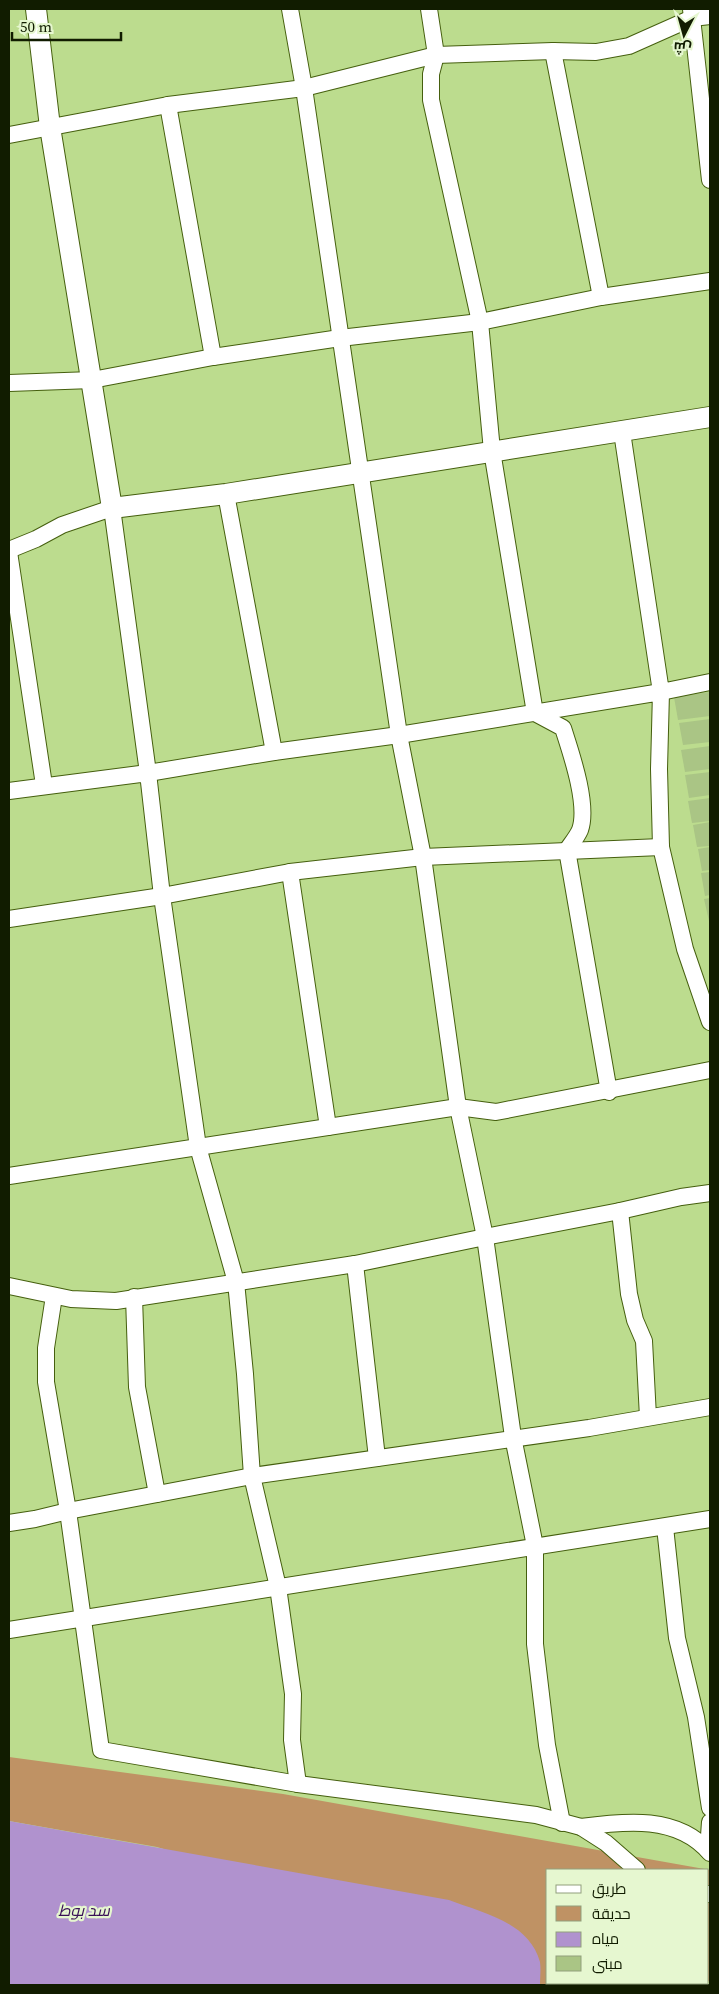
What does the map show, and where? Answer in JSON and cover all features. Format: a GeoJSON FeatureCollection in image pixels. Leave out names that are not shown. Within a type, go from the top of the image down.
{"type":"FeatureCollection","features":[{"type":"Feature","properties":{"kind":"street"},"geometry":{"type":"LineString","coordinates":[[36,9],[50,127],[112,508],[148,773],[162,896],[198,1147],[236,1282],[246,1374],[252,1476],[278,1587],[293,1694],[292,1740],[298,1784]]}},
{"type":"Feature","properties":{"kind":"street"},"geometry":{"type":"LineString","coordinates":[[290,9],[304,88],[399,735],[423,857],[458,1108],[485,1237],[512,1437],[535,1546],[535,1644],[547,1744],[562,1823]]}},
{"type":"Feature","properties":{"kind":"street"},"geometry":{"type":"LineString","coordinates":[[429,9],[436,55],[431,74],[431,100],[480,322],[492,451],[534,713]]}},
{"type":"Feature","properties":{"kind":"street"},"geometry":{"type":"LineString","coordinates":[[9,135],[168,105],[304,88],[436,55],[553,51],[596,52],[629,46],[692,13],[710,16]]}},
{"type":"Feature","properties":{"kind":"street"},"geometry":{"type":"LineString","coordinates":[[692,13],[710,180]]}},
{"type":"Feature","properties":{"kind":"street"},"geometry":{"type":"LineString","coordinates":[[553,51],[601,297]]}},
{"type":"Feature","properties":{"kind":"street"},"geometry":{"type":"LineString","coordinates":[[168,105],[213,357]]}},
{"type":"Feature","properties":{"kind":"street"},"geometry":{"type":"LineString","coordinates":[[9,383],[92,380],[213,357],[340,338],[480,322],[601,297],[710,281]]}},
{"type":"Feature","properties":{"kind":"street"},"geometry":{"type":"LineString","coordinates":[[44,785],[9,551],[36,540],[62,525],[112,508],[226,494],[710,417]]}},
{"type":"Feature","properties":{"kind":"street"},"geometry":{"type":"LineString","coordinates":[[622,432],[661,692],[659,770],[661,847],[685,949],[710,1022]]}},
{"type":"Feature","properties":{"kind":"street"},"geometry":{"type":"LineString","coordinates":[[226,494],[274,752]]}},
{"type":"Feature","properties":{"kind":"street"},"geometry":{"type":"LineString","coordinates":[[9,790],[148,773],[274,752],[399,735],[661,692],[710,682]]}},
{"type":"Feature","properties":{"kind":"street"},"geometry":{"type":"LineString","coordinates":[[534,713],[563,728],[570,749],[582,802],[580,830],[567,850],[609,1092]]}},
{"type":"Feature","properties":{"kind":"street"},"geometry":{"type":"LineString","coordinates":[[9,919],[162,896],[290,872],[423,857],[661,847]]}},
{"type":"Feature","properties":{"kind":"street"},"geometry":{"type":"LineString","coordinates":[[290,872],[328,1127]]}},
{"type":"Feature","properties":{"kind":"street"},"geometry":{"type":"LineString","coordinates":[[9,1176],[458,1108],[496,1112],[609,1092],[710,1070]]}},
{"type":"Feature","properties":{"kind":"street"},"geometry":{"type":"LineString","coordinates":[[9,1286],[71,1299],[116,1301],[356,1264],[681,1197],[710,1193]]}},
{"type":"Feature","properties":{"kind":"street"},"geometry":{"type":"LineString","coordinates":[[620,1211],[629,1294],[635,1320],[644,1341],[648,1417]]}},
{"type":"Feature","properties":{"kind":"street"},"geometry":{"type":"LineString","coordinates":[[356,1264],[377,1458]]}},
{"type":"Feature","properties":{"kind":"street"},"geometry":{"type":"LineString","coordinates":[[54,1296],[46,1348],[46,1382],[68,1511],[101,1750],[298,1784],[536,1815],[581,1828],[606,1843],[636,1869]]}},
{"type":"Feature","properties":{"kind":"street"},"geometry":{"type":"LineString","coordinates":[[134,1298],[134,1353],[137,1387],[157,1494]]}},
{"type":"Feature","properties":{"kind":"street"},"geometry":{"type":"LineString","coordinates":[[9,1523],[35,1520],[68,1511],[252,1476],[512,1437],[589,1428],[710,1407]]}},
{"type":"Feature","properties":{"kind":"street"},"geometry":{"type":"LineString","coordinates":[[9,1630],[710,1519]]}},
{"type":"Feature","properties":{"kind":"street"},"geometry":{"type":"LineString","coordinates":[[665,1526],[676,1638],[696,1717],[710,1808]]}},
{"type":"Feature","properties":{"kind":"street"},"geometry":{"type":"LineString","coordinates":[[581,1828],[616,1822],[645,1822],[677,1829],[692,1837],[709,1851]]}},
{"type":"Feature","properties":{"kind":"street"},"geometry":{"type":"LineString","coordinates":[[709,1851],[710,1822]]}},
{"type":"Feature","properties":{"kind":"green space"},"geometry":{"type":"Polygon","coordinates":[[[9,1757],[283,1794],[704,1869],[546,1869],[546,1984],[668,1984],[540,1985],[540,1963],[157,1847],[9,1821],[9,1757]]]}},
{"type":"Feature","properties":{"kind":"green space"},"geometry":{"type":"Polygon","coordinates":[[[709,1870],[710,1870],[709,1982],[709,1870]]]}},
{"type":"Feature","properties":{"kind":"water","name":"سد بوط"},"geometry":{"type":"Polygon","coordinates":[[[9,1821],[449,1900],[503,1921],[526,1937],[534,1948],[540,1962],[540,1985],[9,1985],[9,1821]]]}},
{"type":"Feature","properties":{"kind":"building"},"geometry":{"type":"Polygon","coordinates":[[[710,692],[710,716],[678,720],[674,697],[710,692]]]}},
{"type":"Feature","properties":{"kind":"building"},"geometry":{"type":"Polygon","coordinates":[[[710,719],[710,742],[683,745],[679,723],[710,719]]]}},
{"type":"Feature","properties":{"kind":"building"},"geometry":{"type":"Polygon","coordinates":[[[710,746],[710,769],[685,772],[681,750],[710,746]]]}},
{"type":"Feature","properties":{"kind":"building"},"geometry":{"type":"Polygon","coordinates":[[[710,772],[710,795],[689,798],[685,775],[710,772]]]}},
{"type":"Feature","properties":{"kind":"building"},"geometry":{"type":"Polygon","coordinates":[[[710,798],[710,821],[692,823],[688,801],[710,798]]]}},
{"type":"Feature","properties":{"kind":"building"},"geometry":{"type":"Polygon","coordinates":[[[710,822],[710,846],[697,847],[693,825],[710,822]]]}},
{"type":"Feature","properties":{"kind":"building"},"geometry":{"type":"Polygon","coordinates":[[[710,847],[710,870],[702,871],[698,849],[710,847]]]}},
{"type":"Feature","properties":{"kind":"building"},"geometry":{"type":"Polygon","coordinates":[[[710,872],[710,895],[705,896],[701,873],[710,872]]]}},
{"type":"Feature","properties":{"kind":"building"},"geometry":{"type":"Polygon","coordinates":[[[710,898],[710,921],[709,921],[704,899],[710,898]]]}}]}
